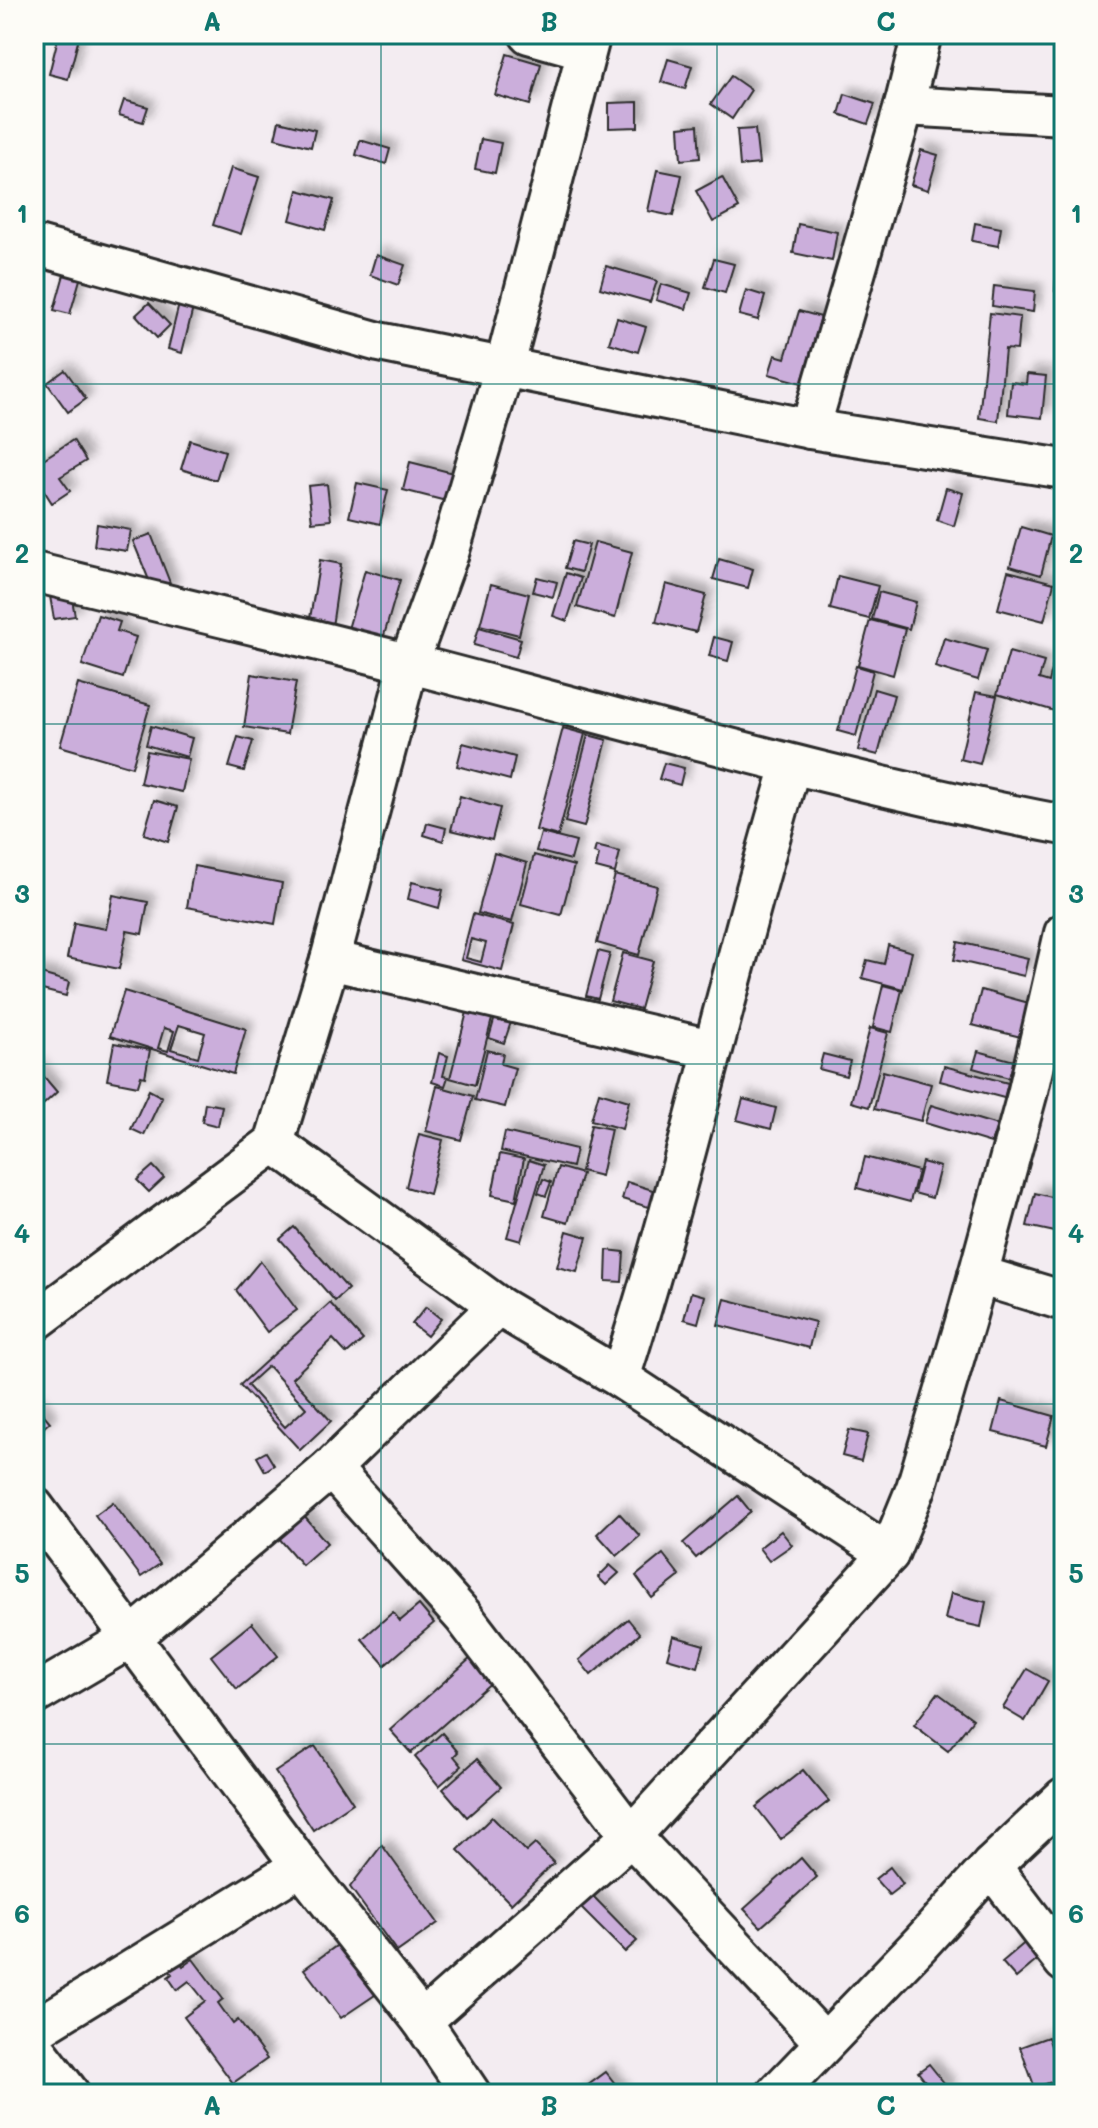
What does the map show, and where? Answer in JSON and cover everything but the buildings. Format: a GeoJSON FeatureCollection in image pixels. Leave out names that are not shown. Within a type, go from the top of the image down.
{"type":"FeatureCollection","features":[{"type":"Feature","properties":{"kind":"street"},"geometry":{"type":"LineString","coordinates":[[34,1322],[274,1143],[330,960],[409,663],[450,550],[505,365],[589,42],[529,34]]}},
{"type":"Feature","properties":{"kind":"street"},"geometry":{"type":"LineString","coordinates":[[810,429],[922,34]]}},
{"type":"Feature","properties":{"kind":"street"},"geometry":{"type":"LineString","coordinates":[[904,106],[1064,115]]}},
{"type":"Feature","properties":{"kind":"street"},"geometry":{"type":"LineString","coordinates":[[34,245],[379,342],[810,429],[1064,469]]}},
{"type":"Feature","properties":{"kind":"street"},"geometry":{"type":"LineString","coordinates":[[34,572],[409,663],[791,766],[977,809],[1064,825]]}},
{"type":"Feature","properties":{"kind":"street"},"geometry":{"type":"LineString","coordinates":[[34,586],[34,597]]}},
{"type":"Feature","properties":{"kind":"street"},"geometry":{"type":"LineString","coordinates":[[620,1378],[649,1289],[711,1049],[791,766]]}},
{"type":"Feature","properties":{"kind":"street"},"geometry":{"type":"LineString","coordinates":[[422,2021],[631,1836],[889,1554],[916,1488],[978,1275],[1027,1095],[1064,933]]}},
{"type":"Feature","properties":{"kind":"street"},"geometry":{"type":"LineString","coordinates":[[330,960],[711,1049]]}},
{"type":"Feature","properties":{"kind":"street"},"geometry":{"type":"LineString","coordinates":[[274,1143],[498,1306],[620,1378],[889,1554]]}},
{"type":"Feature","properties":{"kind":"street"},"geometry":{"type":"LineString","coordinates":[[978,1275],[1064,1301]]}},
{"type":"Feature","properties":{"kind":"street"},"geometry":{"type":"LineString","coordinates":[[34,1695],[131,1638],[331,1468],[498,1306]]}},
{"type":"Feature","properties":{"kind":"street"},"geometry":{"type":"LineString","coordinates":[[331,1468],[463,1616],[631,1836],[824,2042]]}},
{"type":"Feature","properties":{"kind":"street"},"geometry":{"type":"LineString","coordinates":[[34,1507],[301,1866],[422,2021],[471,2094]]}},
{"type":"Feature","properties":{"kind":"street"},"geometry":{"type":"LineString","coordinates":[[776,2094],[991,1866],[1064,1797]]}},
{"type":"Feature","properties":{"kind":"street"},"geometry":{"type":"LineString","coordinates":[[34,2030],[301,1866]]}},
{"type":"Feature","properties":{"kind":"street"},"geometry":{"type":"LineString","coordinates":[[991,1866],[1064,1962]]}},
{"type":"Feature","properties":{"kind":"street"},"geometry":{"type":"LineString","coordinates":[[34,2047],[70,2094]]}}]}
